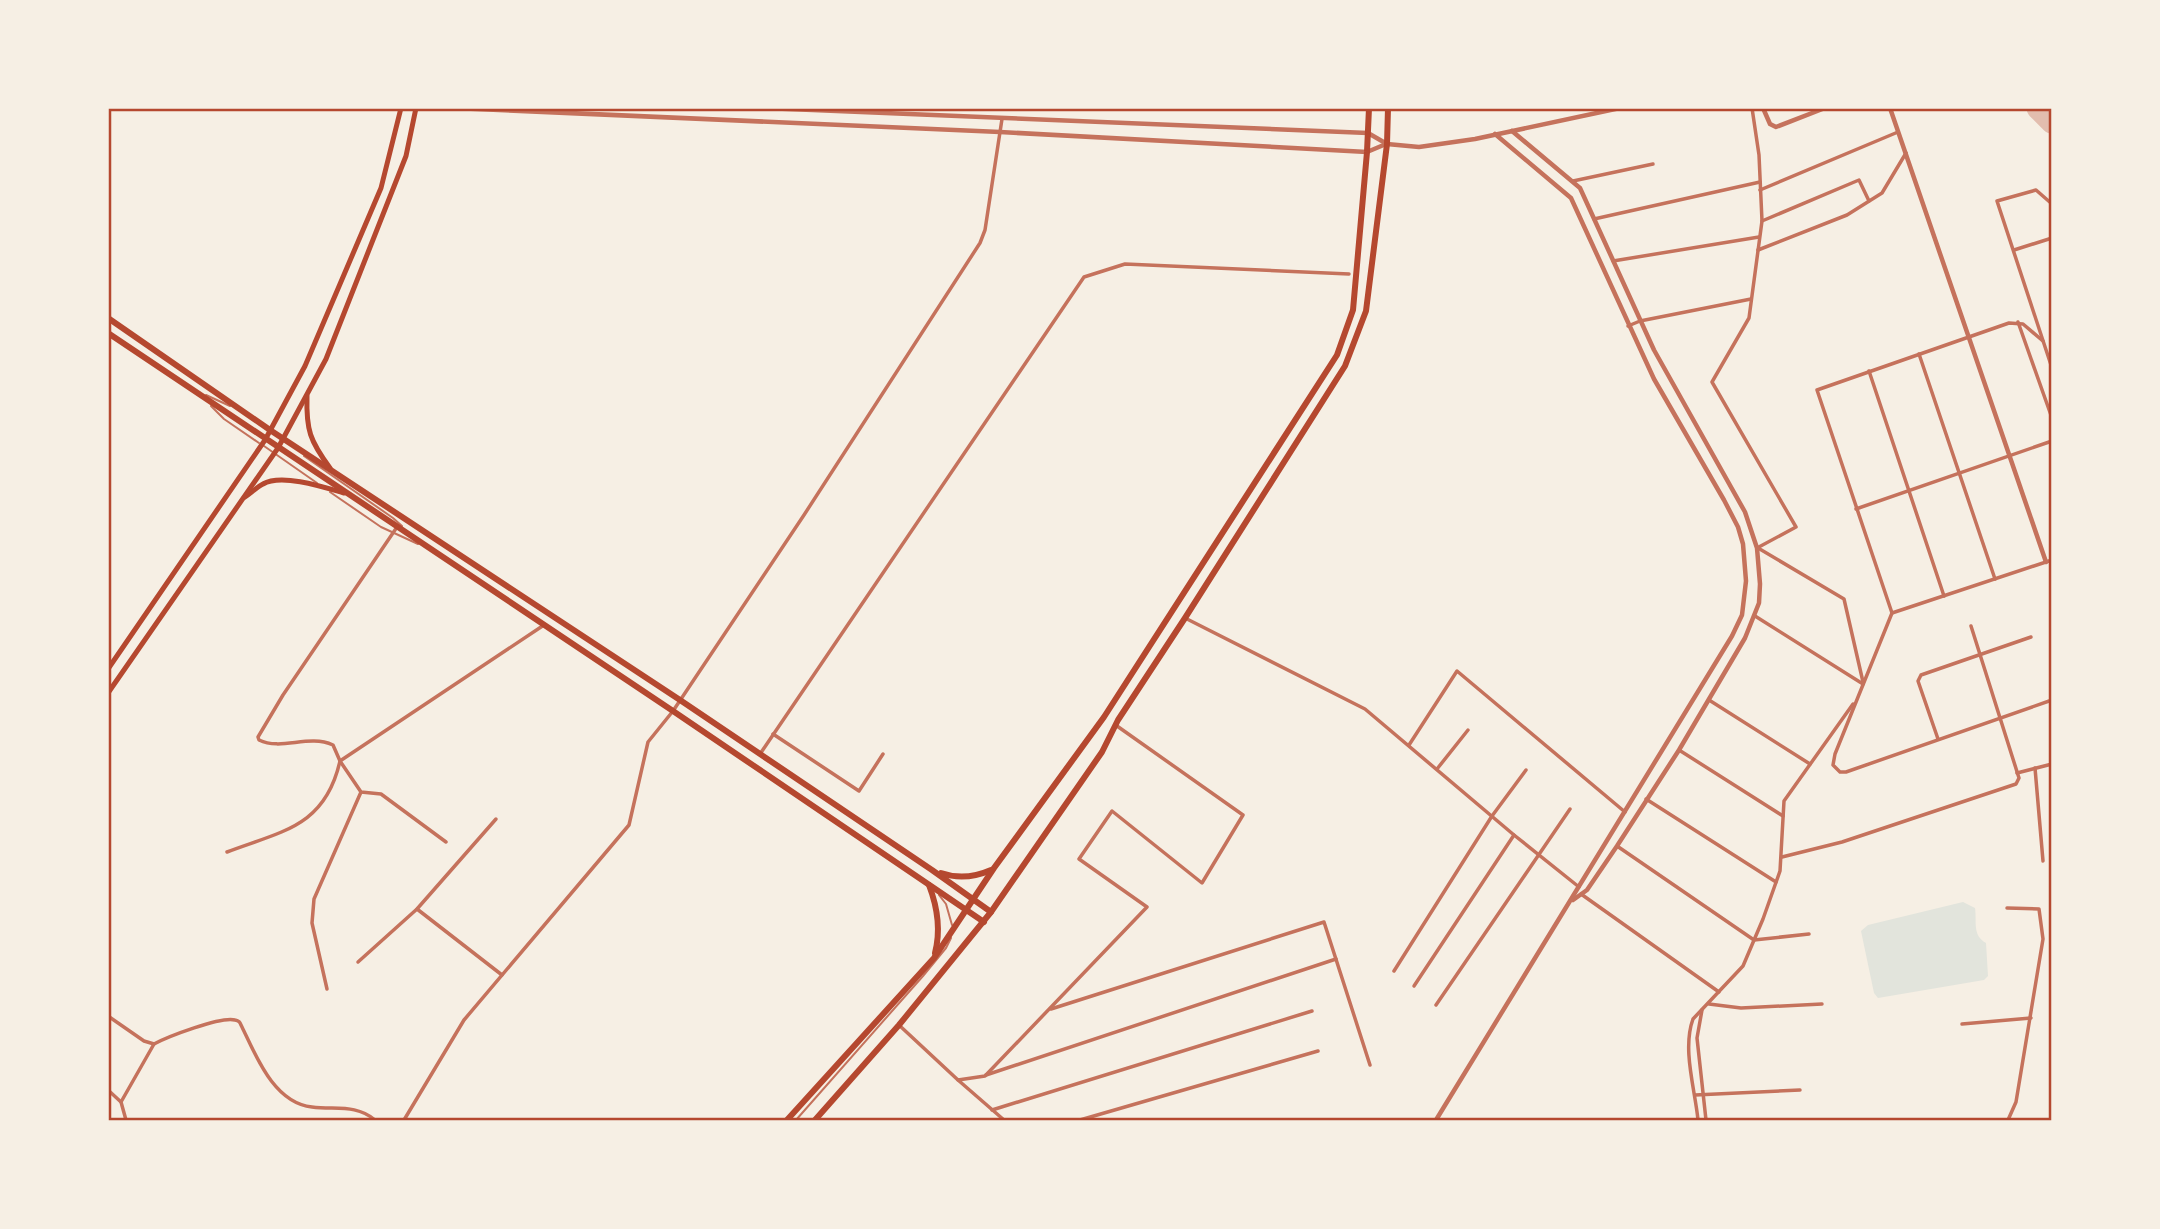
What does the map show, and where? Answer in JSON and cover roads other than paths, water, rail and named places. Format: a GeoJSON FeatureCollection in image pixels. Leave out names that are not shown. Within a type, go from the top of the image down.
{"type":"FeatureCollection","features":[{"type":"Feature","properties":{"kind":"main road"},"geometry":{"type":"LineString","coordinates":[[110,665],[265,440],[305,366],[381,188],[401,108]]}},
{"type":"Feature","properties":{"kind":"main road"},"geometry":{"type":"LineString","coordinates":[[108,693],[278,448],[326,359],[406,156],[416,108]]}},
{"type":"Feature","properties":{"kind":"main road"},"geometry":{"type":"LineString","coordinates":[[787,1121],[933,958],[1104,717],[1337,355],[1353,310],[1369,108]]}},
{"type":"Feature","properties":{"kind":"main road"},"geometry":{"type":"LineString","coordinates":[[816,1121],[984,922],[1102,752],[1115,725],[1345,366],[1366,311],[1387,144],[1388,108]]}},
{"type":"Feature","properties":{"kind":"main road"},"geometry":{"type":"LineString","coordinates":[[108,317],[270,430],[680,700],[991,912]]}},
{"type":"Feature","properties":{"kind":"main road"},"geometry":{"type":"LineString","coordinates":[[108,332],[265,440],[673,710],[984,922]]}},
{"type":"Feature","properties":{"kind":"main road"},"geometry":{"type":"LineString","coordinates":[[307,393],[306,421],[309,433],[332,471]]}},
{"type":"Feature","properties":{"kind":"main road"},"geometry":{"type":"LineString","coordinates":[[240,501],[265,482],[280,480],[347,494]]}},
{"type":"Feature","properties":{"kind":"main road"},"geometry":{"type":"LineString","coordinates":[[932,870],[951,877],[977,876],[994,869]]}},
{"type":"Feature","properties":{"kind":"main road"},"geometry":{"type":"LineString","coordinates":[[928,883],[934,900],[939,939],[933,958]]}},
{"type":"Feature","properties":{"kind":"street"},"geometry":{"type":"LineString","coordinates":[[454,108],[1000,132],[1367,152],[1387,144]]}},
{"type":"Feature","properties":{"kind":"street"},"geometry":{"type":"LineString","coordinates":[[764,108],[1368,133],[1387,144],[1419,147],[1620,108]]}},
{"type":"Feature","properties":{"kind":"street"},"geometry":{"type":"LineString","coordinates":[[1752,108],[1759,155],[1762,221],[1752,299],[1749,318],[1712,382],[1796,527],[1757,548]]}},
{"type":"Feature","properties":{"kind":"street"},"geometry":{"type":"LineString","coordinates":[[1763,108],[1770,124],[1776,127],[1825,108]]}},
{"type":"Feature","properties":{"kind":"street"},"geometry":{"type":"LineString","coordinates":[[1891,108],[2009,456],[2049,561],[1892,613]]}},
{"type":"Feature","properties":{"kind":"street"},"geometry":{"type":"LineString","coordinates":[[404,1121],[464,1020],[629,825],[648,742],[680,700],[804,515],[980,243],[985,230],[1002,118]]}},
{"type":"Feature","properties":{"kind":"street"},"geometry":{"type":"LineString","coordinates":[[1436,1121],[1572,900],[1617,846],[1679,750],[1745,638],[1755,616],[1760,584],[1757,548],[1745,512],[1654,350],[1611,261],[1585,197],[1573,181],[1512,131]]}},
{"type":"Feature","properties":{"kind":"street"},"geometry":{"type":"LineString","coordinates":[[1760,190],[1898,132]]}},
{"type":"Feature","properties":{"kind":"street"},"geometry":{"type":"LineString","coordinates":[[1495,134],[1571,198],[1654,379],[1717,488],[1738,527],[1743,544],[1746,581],[1742,615],[1579,891]]}},
{"type":"Feature","properties":{"kind":"street"},"geometry":{"type":"LineString","coordinates":[[1758,250],[1847,215],[1882,193],[1906,153]]}},
{"type":"Feature","properties":{"kind":"street"},"geometry":{"type":"LineString","coordinates":[[1573,181],[1653,164]]}},
{"type":"Feature","properties":{"kind":"street"},"geometry":{"type":"LineString","coordinates":[[1762,221],[1859,180],[1869,201]]}},
{"type":"Feature","properties":{"kind":"street"},"geometry":{"type":"LineString","coordinates":[[1594,219],[1760,181]]}},
{"type":"Feature","properties":{"kind":"street"},"geometry":{"type":"LineString","coordinates":[[2052,204],[2036,190],[1997,201],[2052,368]]}},
{"type":"Feature","properties":{"kind":"street"},"geometry":{"type":"LineString","coordinates":[[1611,261],[1759,237]]}},
{"type":"Feature","properties":{"kind":"street"},"geometry":{"type":"LineString","coordinates":[[2014,250],[2052,238]]}},
{"type":"Feature","properties":{"kind":"street"},"geometry":{"type":"LineString","coordinates":[[760,754],[1084,277],[1125,264],[1349,274]]}},
{"type":"Feature","properties":{"kind":"street"},"geometry":{"type":"LineString","coordinates":[[1628,326],[1640,321],[1752,299]]}},
{"type":"Feature","properties":{"kind":"street"},"geometry":{"type":"LineString","coordinates":[[2018,322],[2052,418]]}},
{"type":"Feature","properties":{"kind":"street"},"geometry":{"type":"LineString","coordinates":[[2043,341],[2018,322],[2008,323],[1819,388],[1816,394],[1892,613],[1833,765],[1840,772],[2052,700]]}},
{"type":"Feature","properties":{"kind":"street"},"geometry":{"type":"LineString","coordinates":[[1919,354],[1995,579]]}},
{"type":"Feature","properties":{"kind":"street"},"geometry":{"type":"LineString","coordinates":[[1869,371],[1944,596]]}},
{"type":"Feature","properties":{"kind":"street"},"geometry":{"type":"LineString","coordinates":[[1856,509],[2052,441]]}},
{"type":"Feature","properties":{"kind":"street"},"geometry":{"type":"LineString","coordinates":[[361,792],[340,761],[333,745],[324,741],[271,744],[259,740],[259,734],[397,527]]}},
{"type":"Feature","properties":{"kind":"street"},"geometry":{"type":"LineString","coordinates":[[1757,548],[1844,599],[1863,684]]}},
{"type":"Feature","properties":{"kind":"street"},"geometry":{"type":"LineString","coordinates":[[1755,616],[1863,684]]}},
{"type":"Feature","properties":{"kind":"street"},"geometry":{"type":"LineString","coordinates":[[1185,618],[1366,709],[1579,891],[1719,992]]}},
{"type":"Feature","properties":{"kind":"street"},"geometry":{"type":"LineString","coordinates":[[227,852],[302,823],[320,806],[335,783],[340,761],[545,624]]}},
{"type":"Feature","properties":{"kind":"street"},"geometry":{"type":"LineString","coordinates":[[1781,858],[1842,842],[2016,784],[2019,778],[1971,626]]}},
{"type":"Feature","properties":{"kind":"street"},"geometry":{"type":"LineString","coordinates":[[1938,739],[1919,678],[1979,654],[2031,638]]}},
{"type":"Feature","properties":{"kind":"street"},"geometry":{"type":"LineString","coordinates":[[1409,745],[1458,671],[1625,812]]}},
{"type":"Feature","properties":{"kind":"street"},"geometry":{"type":"LineString","coordinates":[[1699,1121],[1689,1038],[1693,1018],[1743,966],[1776,882],[1781,858],[1784,801],[1858,696]]}},
{"type":"Feature","properties":{"kind":"street"},"geometry":{"type":"LineString","coordinates":[[1709,700],[1810,764]]}},
{"type":"Feature","properties":{"kind":"street"},"geometry":{"type":"LineString","coordinates":[[985,1076],[1147,907],[1079,859],[1112,811],[1202,883],[1243,815],[1115,725]]}},
{"type":"Feature","properties":{"kind":"street"},"geometry":{"type":"LineString","coordinates":[[1437,769],[1468,730]]}},
{"type":"Feature","properties":{"kind":"street"},"geometry":{"type":"LineString","coordinates":[[773,734],[859,791],[883,754]]}},
{"type":"Feature","properties":{"kind":"street"},"geometry":{"type":"LineString","coordinates":[[1679,750],[1783,816]]}},
{"type":"Feature","properties":{"kind":"street"},"geometry":{"type":"LineString","coordinates":[[2017,773],[2052,764]]}},
{"type":"Feature","properties":{"kind":"street"},"geometry":{"type":"LineString","coordinates":[[2035,768],[2043,861]]}},
{"type":"Feature","properties":{"kind":"street"},"geometry":{"type":"LineString","coordinates":[[1394,971],[1492,816],[1527,770]]}},
{"type":"Feature","properties":{"kind":"street"},"geometry":{"type":"LineString","coordinates":[[361,792],[381,794],[446,842]]}},
{"type":"Feature","properties":{"kind":"street"},"geometry":{"type":"LineString","coordinates":[[327,989],[312,923],[314,899],[361,792]]}},
{"type":"Feature","properties":{"kind":"street"},"geometry":{"type":"LineString","coordinates":[[1646,799],[1776,882]]}},
{"type":"Feature","properties":{"kind":"street"},"geometry":{"type":"LineString","coordinates":[[1436,1005],[1570,809]]}},
{"type":"Feature","properties":{"kind":"street"},"geometry":{"type":"LineString","coordinates":[[358,962],[417,909],[496,819]]}},
{"type":"Feature","properties":{"kind":"street"},"geometry":{"type":"LineString","coordinates":[[1414,986],[1514,835]]}},
{"type":"Feature","properties":{"kind":"street"},"geometry":{"type":"LineString","coordinates":[[1617,846],[1754,940],[1809,934]]}},
{"type":"Feature","properties":{"kind":"street"},"geometry":{"type":"LineString","coordinates":[[2000,1121],[2008,1120],[2016,1102],[2043,939],[2040,912],[2037,908],[2007,908]]}},
{"type":"Feature","properties":{"kind":"street"},"geometry":{"type":"LineString","coordinates":[[417,909],[502,975]]}},
{"type":"Feature","properties":{"kind":"street"},"geometry":{"type":"LineString","coordinates":[[1049,1009],[1324,922],[1370,1065]]}},
{"type":"Feature","properties":{"kind":"street"},"geometry":{"type":"LineString","coordinates":[[958,1080],[985,1076],[1336,959]]}},
{"type":"Feature","properties":{"kind":"street"},"geometry":{"type":"LineString","coordinates":[[1708,1004],[1741,1008],[1822,1003]]}},
{"type":"Feature","properties":{"kind":"street"},"geometry":{"type":"LineString","coordinates":[[1703,1008],[1697,1038],[1706,1121]]}},
{"type":"Feature","properties":{"kind":"street"},"geometry":{"type":"LineString","coordinates":[[992,1110],[1312,1011]]}},
{"type":"Feature","properties":{"kind":"street"},"geometry":{"type":"LineString","coordinates":[[108,1016],[144,1041],[154,1044]]}},
{"type":"Feature","properties":{"kind":"street"},"geometry":{"type":"LineString","coordinates":[[1962,1024],[2031,1018]]}},
{"type":"Feature","properties":{"kind":"street"},"geometry":{"type":"LineString","coordinates":[[121,1102],[154,1044],[166,1037],[200,1026],[232,1019],[239,1022],[260,1065],[284,1093],[310,1107],[350,1108],[369,1114],[375,1121]]}},
{"type":"Feature","properties":{"kind":"street"},"geometry":{"type":"LineString","coordinates":[[899,1025],[1004,1121]]}},
{"type":"Feature","properties":{"kind":"street"},"geometry":{"type":"LineString","coordinates":[[1080,1121],[1318,1051]]}},
{"type":"Feature","properties":{"kind":"street"},"geometry":{"type":"LineString","coordinates":[[108,1090],[121,1102],[126,1121]]}},
{"type":"Feature","properties":{"kind":"street"},"geometry":{"type":"LineString","coordinates":[[1695,1095],[1800,1090]]}},
{"type":"Feature","properties":{"kind":"lane"},"geometry":{"type":"LineString","coordinates":[[108,332],[197,391],[234,408],[393,518],[419,544]]}},
{"type":"Feature","properties":{"kind":"lane"},"geometry":{"type":"LineString","coordinates":[[197,391],[224,419],[381,527],[419,544],[939,895],[946,904],[953,932],[946,948],[796,1121]]}}]}
